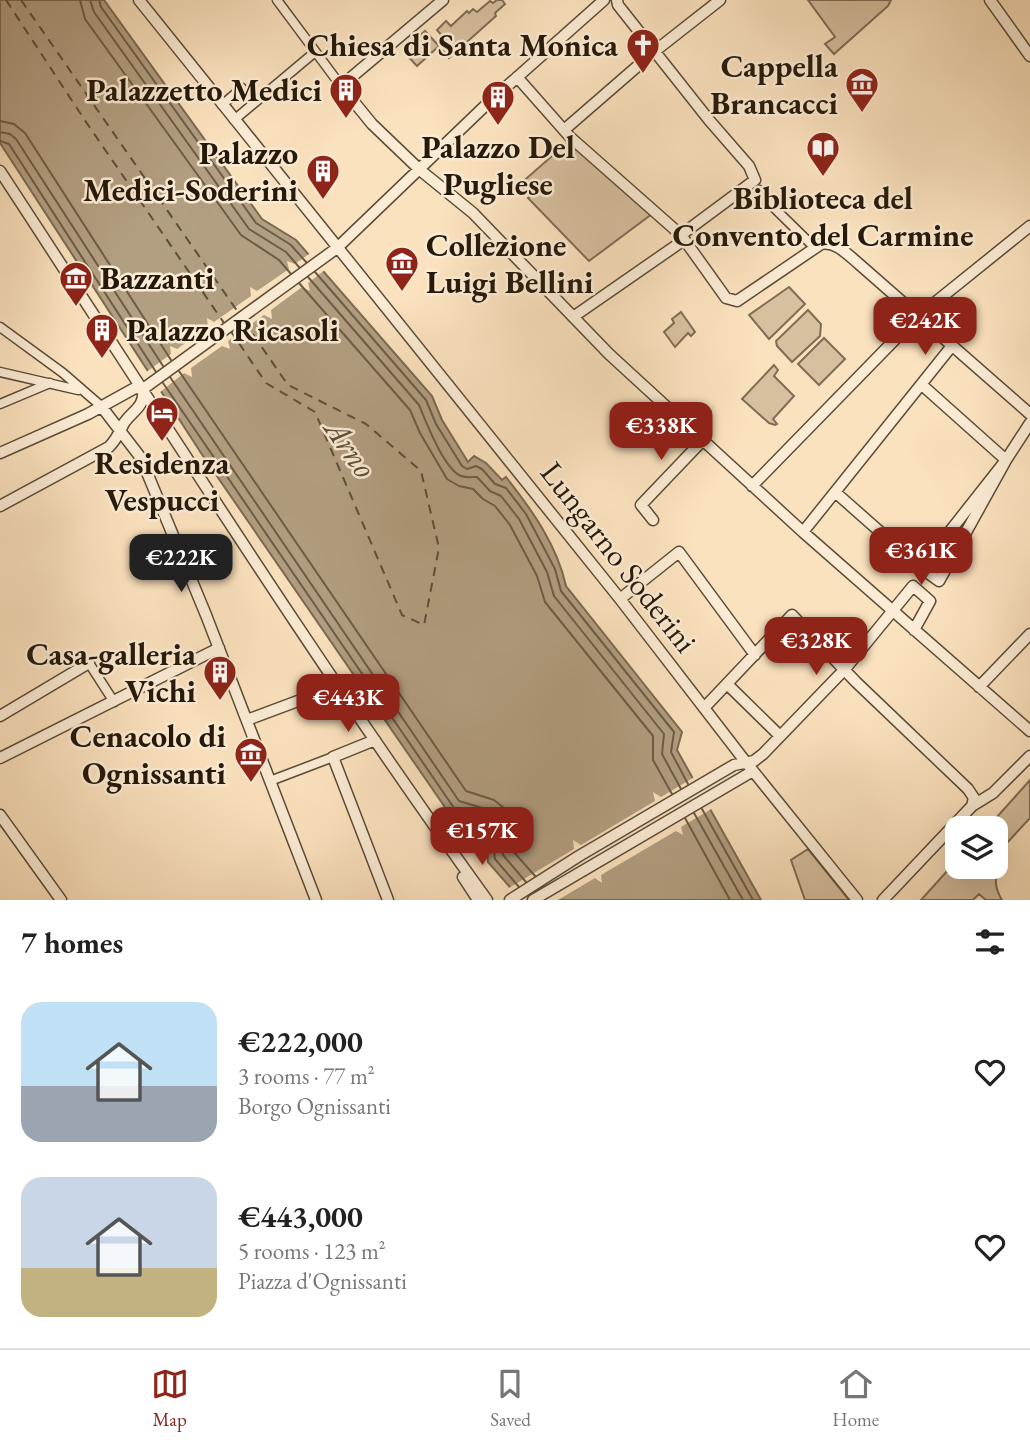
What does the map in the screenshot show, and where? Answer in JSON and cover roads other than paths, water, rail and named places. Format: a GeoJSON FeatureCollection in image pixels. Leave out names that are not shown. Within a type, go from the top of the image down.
{"type":"FeatureCollection","features":[{"type":"Feature","properties":{"kind":"street","name":"Lungarno Soderini"},"geometry":{"type":"LineString","coordinates":[[139,0],[620,599],[746,761],[748,773],[857,900]]}},
{"type":"Feature","properties":{"kind":"street"},"geometry":{"type":"LineString","coordinates":[[277,0],[372,124],[420,170],[473,213],[609,354],[803,532],[1030,732]]}},
{"type":"Feature","properties":{"kind":"street"},"geometry":{"type":"LineString","coordinates":[[341,86],[443,0]]}},
{"type":"Feature","properties":{"kind":"street"},"geometry":{"type":"LineString","coordinates":[[0,453],[89,413],[135,387],[148,386],[337,248],[517,77],[604,0]]}},
{"type":"Feature","properties":{"kind":"street"},"geometry":{"type":"LineString","coordinates":[[573,317],[683,238],[755,180],[748,166],[618,5],[617,0]]}},
{"type":"Feature","properties":{"kind":"street"},"geometry":{"type":"LineString","coordinates":[[564,130],[655,51],[720,0]]}},
{"type":"Feature","properties":{"kind":"street"},"geometry":{"type":"LineString","coordinates":[[990,0],[1030,56]]}},
{"type":"Feature","properties":{"kind":"street"},"geometry":{"type":"LineString","coordinates":[[234,120],[315,52]]}},
{"type":"Feature","properties":{"kind":"street"},"geometry":{"type":"LineString","coordinates":[[517,77],[564,130],[683,238],[726,298],[734,301],[826,242],[839,248],[1030,414]]}},
{"type":"Feature","properties":{"kind":"street"},"geometry":{"type":"LineString","coordinates":[[222,105],[242,88]]}},
{"type":"Feature","properties":{"kind":"street"},"geometry":{"type":"LineString","coordinates":[[1,173],[131,372],[148,386],[338,686],[487,900]]}},
{"type":"Feature","properties":{"kind":"street"},"geometry":{"type":"LineString","coordinates":[[759,190],[815,248]]}},
{"type":"Feature","properties":{"kind":"street"},"geometry":{"type":"LineString","coordinates":[[752,486],[917,317],[1030,226]]}},
{"type":"Feature","properties":{"kind":"street"},"geometry":{"type":"LineString","coordinates":[[0,327],[101,406],[141,458],[219,649],[316,900]]}},
{"type":"Feature","properties":{"kind":"street"},"geometry":{"type":"LineString","coordinates":[[803,532],[951,347]]}},
{"type":"Feature","properties":{"kind":"street"},"geometry":{"type":"LineString","coordinates":[[0,372],[81,390]]}},
{"type":"Feature","properties":{"kind":"street"},"geometry":{"type":"LineString","coordinates":[[0,404],[50,383]]}},
{"type":"Feature","properties":{"kind":"street"},"geometry":{"type":"LineString","coordinates":[[922,385],[1006,460]]}},
{"type":"Feature","properties":{"kind":"street"},"geometry":{"type":"LineString","coordinates":[[0,506],[109,447],[142,404],[148,386]]}},
{"type":"Feature","properties":{"kind":"street"},"geometry":{"type":"LineString","coordinates":[[510,899],[734,765],[757,759],[845,669],[894,612],[922,569],[1006,460],[1030,424]]}},
{"type":"Feature","properties":{"kind":"street"},"geometry":{"type":"LineString","coordinates":[[653,520],[641,505],[703,440]]}},
{"type":"Feature","properties":{"kind":"street"},"geometry":{"type":"LineString","coordinates":[[835,492],[939,581],[1006,460]]}},
{"type":"Feature","properties":{"kind":"street"},"geometry":{"type":"LineString","coordinates":[[620,599],[679,552],[755,655]]}},
{"type":"Feature","properties":{"kind":"street"},"geometry":{"type":"LineString","coordinates":[[913,586],[930,601],[914,630]]}},
{"type":"Feature","properties":{"kind":"street"},"geometry":{"type":"LineString","coordinates":[[704,708],[792,615],[856,682],[968,789],[974,798],[972,806]]}},
{"type":"Feature","properties":{"kind":"street"},"geometry":{"type":"LineString","coordinates":[[979,687],[1030,634]]}},
{"type":"Feature","properties":{"kind":"street"},"geometry":{"type":"LineString","coordinates":[[0,758],[219,649]]}},
{"type":"Feature","properties":{"kind":"street"},"geometry":{"type":"LineString","coordinates":[[0,716],[89,663],[114,702]]}},
{"type":"Feature","properties":{"kind":"street"},"geometry":{"type":"LineString","coordinates":[[727,684],[780,736]]}},
{"type":"Feature","properties":{"kind":"street"},"geometry":{"type":"LineString","coordinates":[[247,720],[338,686]]}},
{"type":"Feature","properties":{"kind":"street"},"geometry":{"type":"LineString","coordinates":[[270,781],[375,740]]}},
{"type":"Feature","properties":{"kind":"street"},"geometry":{"type":"LineString","coordinates":[[883,900],[972,806],[993,793],[1030,756]]}},
{"type":"Feature","properties":{"kind":"street"},"geometry":{"type":"LineString","coordinates":[[333,757],[388,900]]}},
{"type":"Feature","properties":{"kind":"street"},"geometry":{"type":"LineString","coordinates":[[533,900],[748,773]]}},
{"type":"Feature","properties":{"kind":"street"},"geometry":{"type":"LineString","coordinates":[[0,815],[61,900]]}},
{"type":"Feature","properties":{"kind":"street"},"geometry":{"type":"LineString","coordinates":[[452,851],[462,876],[478,900]]}},
{"type":"Feature","properties":{"kind":"water","name":"Arno"},"geometry":{"type":"Polygon","coordinates":[[[0,0],[104,0],[262,219],[296,240],[432,396],[442,420],[468,462],[474,456],[486,463],[502,480],[506,477],[525,502],[550,542],[566,586],[682,732],[677,750],[761,900],[521,900],[488,862],[484,825],[451,816],[201,453],[0,143],[0,0]]]}},
{"type":"Feature","properties":{"kind":"waterway"},"geometry":{"type":"LineString","coordinates":[[451,816],[464,830]]}},
{"type":"Feature","properties":{"kind":"waterway"},"geometry":{"type":"LineString","coordinates":[[478,843],[486,843]]}},
{"type":"Feature","properties":{"kind":"place","name":"Chiesa di Santa Monica"},"geometry":{"type":"Point","coordinates":[643,75]}},
{"type":"Feature","properties":{"kind":"place","name":"Cappella Brancacci"},"geometry":{"type":"Point","coordinates":[862,114]}},
{"type":"Feature","properties":{"kind":"place","name":"Palazzetto Medici"},"geometry":{"type":"Point","coordinates":[346,120]}},
{"type":"Feature","properties":{"kind":"place","name":"Palazzo Del Pugliese"},"geometry":{"type":"Point","coordinates":[498,127]}},
{"type":"Feature","properties":{"kind":"place","name":"Biblioteca del Convento del Carmine"},"geometry":{"type":"Point","coordinates":[823,178]}},
{"type":"Feature","properties":{"kind":"place","name":"Palazzo Medici-Soderini"},"geometry":{"type":"Point","coordinates":[323,201]}},
{"type":"Feature","properties":{"kind":"place","name":"Collezione Luigi Bellini"},"geometry":{"type":"Point","coordinates":[402,293]}},
{"type":"Feature","properties":{"kind":"place","name":"Bazzanti"},"geometry":{"type":"Point","coordinates":[76,308]}},
{"type":"Feature","properties":{"kind":"place","name":"Palazzo Ricasoli"},"geometry":{"type":"Point","coordinates":[102,360]}},
{"type":"Feature","properties":{"kind":"place","name":"Residenza Vespucci"},"geometry":{"type":"Point","coordinates":[162,443]}},
{"type":"Feature","properties":{"kind":"place","name":"Casa-galleria Vichi"},"geometry":{"type":"Point","coordinates":[220,702]}},
{"type":"Feature","properties":{"kind":"place","name":"Cenacolo di Ognissanti"},"geometry":{"type":"Point","coordinates":[251,784]}}]}
